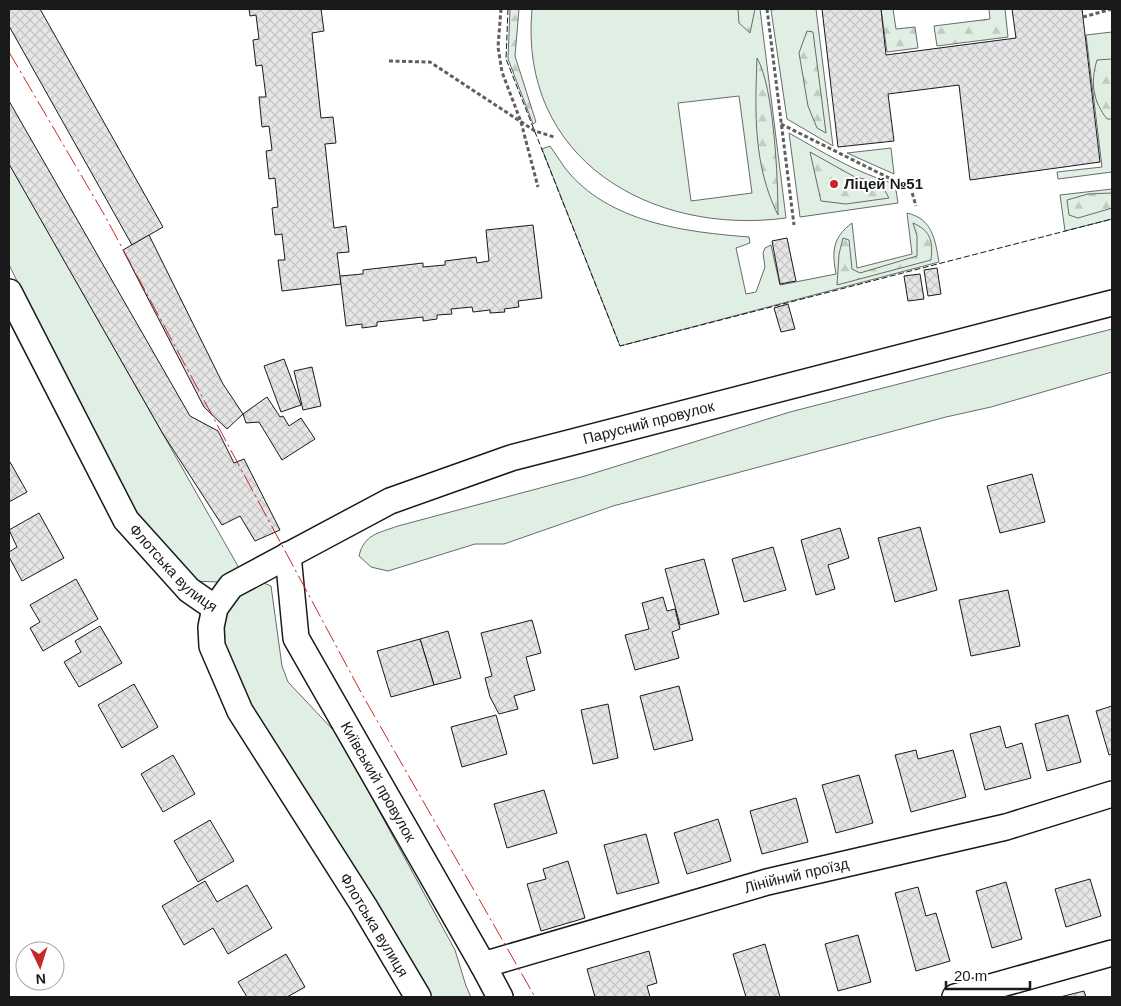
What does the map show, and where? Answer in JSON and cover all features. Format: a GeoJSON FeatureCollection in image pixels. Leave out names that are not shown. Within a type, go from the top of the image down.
{"type":"FeatureCollection","features":[{"type":"Feature","properties":{"kind":"street","name":"Флотська вулиця"},"geometry":{"type":"LineString","coordinates":[[9,292],[126,520],[189,590],[215,608],[211,627],[212,646],[240,712],[364,906],[418,997]]}},
{"type":"Feature","properties":{"kind":"street","name":"Парусний провулок"},"geometry":{"type":"LineString","coordinates":[[215,608],[231,586],[390,501],[511,458],[1112,303]]}},
{"type":"Feature","properties":{"kind":"street","name":"Київський провулок"},"geometry":{"type":"LineString","coordinates":[[288,555],[296,638],[500,997]]}},
{"type":"Feature","properties":{"kind":"street","name":"Лінійний проїзд"},"geometry":{"type":"LineString","coordinates":[[483,965],[767,882],[1006,826],[1112,794]]}},
{"type":"Feature","properties":{"kind":"street"},"geometry":{"type":"LineString","coordinates":[[955,997],[1112,953]]}},
{"type":"Feature","properties":{"kind":"path"},"geometry":{"type":"LineString","coordinates":[[501,9],[498,47],[502,72],[521,122],[538,187]]}},
{"type":"Feature","properties":{"kind":"path"},"geometry":{"type":"LineString","coordinates":[[767,9],[794,225]]}},
{"type":"Feature","properties":{"kind":"path"},"geometry":{"type":"LineString","coordinates":[[1083,17],[1112,9]]}},
{"type":"Feature","properties":{"kind":"path"},"geometry":{"type":"LineString","coordinates":[[389,61],[430,62],[535,131],[554,137]]}},
{"type":"Feature","properties":{"kind":"path"},"geometry":{"type":"LineString","coordinates":[[781,124],[911,189],[916,206]]}},
{"type":"Feature","properties":{"kind":"green space"},"geometry":{"type":"Polygon","coordinates":[[[510,9],[519,9],[515,56],[536,122],[533,124],[508,59],[510,9]]]}},
{"type":"Feature","properties":{"kind":"green space"},"geometry":{"type":"Polygon","coordinates":[[[532,9],[760,9],[786,218],[736,220],[687,214],[643,199],[603,177],[571,146],[547,107],[533,62],[532,9]],[[739,96],[678,103],[691,201],[752,193],[739,96]]]}},
{"type":"Feature","properties":{"kind":"green space"},"geometry":{"type":"Polygon","coordinates":[[[738,9],[755,9],[750,33],[739,23],[738,9]]]}},
{"type":"Feature","properties":{"kind":"green space"},"geometry":{"type":"Polygon","coordinates":[[[816,9],[833,146],[787,119],[771,10],[816,9]]]}},
{"type":"Feature","properties":{"kind":"green space"},"geometry":{"type":"Polygon","coordinates":[[[881,9],[893,9],[896,29],[915,27],[918,48],[887,52],[881,9]]]}},
{"type":"Feature","properties":{"kind":"green space"},"geometry":{"type":"Polygon","coordinates":[[[989,9],[1005,9],[1008,37],[937,46],[934,26],[990,19],[989,9]]]}},
{"type":"Feature","properties":{"kind":"green space"},"geometry":{"type":"Polygon","coordinates":[[[807,31],[813,32],[826,133],[817,128],[808,106],[799,53],[807,31]]]}},
{"type":"Feature","properties":{"kind":"green space"},"geometry":{"type":"Polygon","coordinates":[[[1112,32],[1112,172],[1058,179],[1057,172],[1102,167],[1086,35],[1112,32]]]}},
{"type":"Feature","properties":{"kind":"green space"},"geometry":{"type":"Polygon","coordinates":[[[757,58],[763,72],[771,111],[776,157],[778,215],[764,177],[757,138],[757,58]]]}},
{"type":"Feature","properties":{"kind":"green space"},"geometry":{"type":"Polygon","coordinates":[[[1112,59],[1112,119],[1107,119],[1096,98],[1093,84],[1097,60],[1112,59]]]}},
{"type":"Feature","properties":{"kind":"green space"},"geometry":{"type":"Polygon","coordinates":[[[789,133],[854,168],[895,184],[898,203],[800,217],[789,133]]]}},
{"type":"Feature","properties":{"kind":"green space"},"geometry":{"type":"Polygon","coordinates":[[[550,146],[565,168],[583,187],[603,201],[626,213],[674,227],[700,232],[749,237],[750,243],[736,248],[746,294],[756,292],[765,267],[763,253],[765,248],[771,245],[780,285],[836,274],[835,246],[841,234],[852,223],[857,268],[912,254],[907,213],[916,216],[927,225],[934,238],[939,262],[620,346],[542,149],[550,146]]]}},
{"type":"Feature","properties":{"kind":"green space"},"geometry":{"type":"Polygon","coordinates":[[[891,148],[894,174],[847,153],[891,148]]]}},
{"type":"Feature","properties":{"kind":"green space"},"geometry":{"type":"Polygon","coordinates":[[[810,152],[853,176],[881,184],[889,198],[846,204],[821,201],[810,152]]]}},
{"type":"Feature","properties":{"kind":"green space"},"geometry":{"type":"Polygon","coordinates":[[[9,163],[239,568],[218,582],[192,581],[134,513],[9,265],[9,163]]]}},
{"type":"Feature","properties":{"kind":"green space"},"geometry":{"type":"Polygon","coordinates":[[[1112,189],[1112,219],[1065,231],[1060,195],[1112,189]]]}},
{"type":"Feature","properties":{"kind":"green space"},"geometry":{"type":"Polygon","coordinates":[[[1112,193],[1112,208],[1078,218],[1069,215],[1067,200],[1088,194],[1112,193]]]}},
{"type":"Feature","properties":{"kind":"green space"},"geometry":{"type":"Polygon","coordinates":[[[913,223],[924,229],[930,237],[932,247],[931,260],[837,285],[839,254],[843,238],[849,240],[852,269],[860,273],[917,256],[917,236],[913,223]]]}},
{"type":"Feature","properties":{"kind":"green space"},"geometry":{"type":"Polygon","coordinates":[[[1112,329],[1112,372],[991,407],[946,417],[613,506],[504,544],[475,544],[388,571],[371,567],[359,556],[365,543],[373,535],[398,526],[585,476],[790,412],[1112,329]]]}},
{"type":"Feature","properties":{"kind":"green space"},"geometry":{"type":"Polygon","coordinates":[[[264,583],[271,586],[282,666],[288,682],[337,734],[455,950],[471,997],[428,997],[235,684],[221,647],[220,625],[228,606],[235,598],[244,591],[264,583]]]}},
{"type":"Feature","properties":{"kind":"building"},"geometry":{"type":"Polygon","coordinates":[[[9,9],[40,9],[163,227],[132,245],[9,26],[9,9]]]}},
{"type":"Feature","properties":{"kind":"building"},"geometry":{"type":"Polygon","coordinates":[[[249,9],[321,9],[324,31],[312,33],[321,118],[333,117],[336,143],[325,144],[334,228],[346,226],[349,252],[337,253],[341,284],[282,291],[278,260],[285,260],[282,234],[275,235],[272,208],[278,207],[275,178],[269,179],[266,151],[272,150],[269,126],[262,127],[259,97],[266,97],[262,65],[256,66],[253,40],[259,39],[256,15],[250,16],[249,9]]]}},
{"type":"Feature","properties":{"kind":"building"},"geometry":{"type":"Polygon","coordinates":[[[822,9],[881,9],[886,55],[1016,38],[1012,9],[1082,9],[1100,162],[970,180],[959,85],[888,94],[894,141],[838,147],[822,9]]]}},
{"type":"Feature","properties":{"kind":"building"},"geometry":{"type":"Polygon","coordinates":[[[9,101],[190,416],[218,431],[234,463],[244,459],[280,530],[255,541],[240,516],[222,525],[163,434],[9,164],[9,101]]]}},
{"type":"Feature","properties":{"kind":"building"},"geometry":{"type":"Polygon","coordinates":[[[533,225],[542,298],[518,301],[519,307],[504,309],[505,312],[490,313],[490,310],[473,312],[472,307],[451,309],[452,314],[437,315],[437,319],[423,321],[423,317],[377,322],[377,326],[362,328],[362,324],[346,326],[340,276],[363,274],[363,270],[423,263],[423,267],[445,265],[445,261],[476,257],[477,263],[489,261],[486,230],[533,225]]]}},
{"type":"Feature","properties":{"kind":"building"},"geometry":{"type":"Polygon","coordinates":[[[149,235],[223,384],[243,414],[227,429],[204,407],[123,250],[149,235]]]}},
{"type":"Feature","properties":{"kind":"building"},"geometry":{"type":"Polygon","coordinates":[[[787,238],[796,281],[780,284],[772,241],[787,238]]]}},
{"type":"Feature","properties":{"kind":"building"},"geometry":{"type":"Polygon","coordinates":[[[937,268],[941,294],[928,296],[924,270],[937,268]]]}},
{"type":"Feature","properties":{"kind":"building"},"geometry":{"type":"Polygon","coordinates":[[[920,274],[924,299],[908,301],[904,276],[920,274]]]}},
{"type":"Feature","properties":{"kind":"building"},"geometry":{"type":"Polygon","coordinates":[[[788,304],[795,329],[781,332],[774,308],[788,304]]]}},
{"type":"Feature","properties":{"kind":"building"},"geometry":{"type":"Polygon","coordinates":[[[284,359],[301,405],[281,412],[264,366],[284,359]]]}},
{"type":"Feature","properties":{"kind":"building"},"geometry":{"type":"Polygon","coordinates":[[[312,367],[321,406],[303,410],[294,371],[312,367]]]}},
{"type":"Feature","properties":{"kind":"building"},"geometry":{"type":"Polygon","coordinates":[[[267,397],[280,417],[283,416],[289,426],[301,418],[315,439],[282,460],[259,422],[246,423],[243,414],[267,397]]]}},
{"type":"Feature","properties":{"kind":"building"},"geometry":{"type":"Polygon","coordinates":[[[9,463],[27,492],[9,502],[9,463]]]}},
{"type":"Feature","properties":{"kind":"building"},"geometry":{"type":"Polygon","coordinates":[[[1032,474],[1045,522],[1000,533],[987,486],[1032,474]]]}},
{"type":"Feature","properties":{"kind":"building"},"geometry":{"type":"Polygon","coordinates":[[[39,513],[64,558],[22,581],[9,557],[9,552],[17,547],[9,530],[39,513]]]}},
{"type":"Feature","properties":{"kind":"building"},"geometry":{"type":"Polygon","coordinates":[[[920,527],[937,590],[895,602],[878,538],[920,527]]]}},
{"type":"Feature","properties":{"kind":"building"},"geometry":{"type":"Polygon","coordinates":[[[840,528],[849,558],[828,565],[835,589],[816,595],[801,540],[840,528]]]}},
{"type":"Feature","properties":{"kind":"building"},"geometry":{"type":"Polygon","coordinates":[[[773,547],[786,590],[744,602],[732,559],[773,547]]]}},
{"type":"Feature","properties":{"kind":"building"},"geometry":{"type":"Polygon","coordinates":[[[704,559],[719,614],[680,625],[665,569],[704,559]]]}},
{"type":"Feature","properties":{"kind":"building"},"geometry":{"type":"Polygon","coordinates":[[[76,579],[98,619],[43,651],[30,628],[40,622],[30,605],[76,579]]]}},
{"type":"Feature","properties":{"kind":"building"},"geometry":{"type":"Polygon","coordinates":[[[1008,590],[1020,646],[971,656],[959,600],[1008,590]]]}},
{"type":"Feature","properties":{"kind":"building"},"geometry":{"type":"Polygon","coordinates":[[[663,597],[667,611],[675,609],[680,629],[672,632],[679,658],[635,670],[625,635],[649,629],[642,603],[663,597]]]}},
{"type":"Feature","properties":{"kind":"building"},"geometry":{"type":"Polygon","coordinates":[[[532,620],[541,653],[526,657],[535,690],[514,696],[518,709],[499,714],[490,697],[485,678],[492,676],[481,633],[532,620]]]}},
{"type":"Feature","properties":{"kind":"building"},"geometry":{"type":"Polygon","coordinates":[[[100,626],[122,663],[79,687],[64,662],[81,652],[75,641],[100,626]]]}},
{"type":"Feature","properties":{"kind":"building"},"geometry":{"type":"Polygon","coordinates":[[[448,631],[461,678],[434,685],[420,639],[448,631]]]}},
{"type":"Feature","properties":{"kind":"building"},"geometry":{"type":"Polygon","coordinates":[[[420,639],[434,685],[391,697],[377,651],[420,639]]]}},
{"type":"Feature","properties":{"kind":"building"},"geometry":{"type":"Polygon","coordinates":[[[134,684],[158,727],[122,748],[98,705],[134,684]]]}},
{"type":"Feature","properties":{"kind":"building"},"geometry":{"type":"Polygon","coordinates":[[[679,686],[693,740],[654,750],[640,696],[679,686]]]}},
{"type":"Feature","properties":{"kind":"building"},"geometry":{"type":"Polygon","coordinates":[[[608,704],[618,758],[593,764],[581,710],[608,704]]]}},
{"type":"Feature","properties":{"kind":"building"},"geometry":{"type":"Polygon","coordinates":[[[1112,706],[1112,754],[1109,755],[1096,711],[1112,706]]]}},
{"type":"Feature","properties":{"kind":"building"},"geometry":{"type":"Polygon","coordinates":[[[496,715],[507,754],[462,767],[451,727],[496,715]]]}},
{"type":"Feature","properties":{"kind":"building"},"geometry":{"type":"Polygon","coordinates":[[[1068,715],[1081,762],[1047,771],[1035,724],[1068,715]]]}},
{"type":"Feature","properties":{"kind":"building"},"geometry":{"type":"Polygon","coordinates":[[[1000,726],[1006,748],[1022,743],[1031,778],[985,790],[970,734],[1000,726]]]}},
{"type":"Feature","properties":{"kind":"building"},"geometry":{"type":"Polygon","coordinates":[[[916,750],[918,759],[953,750],[966,797],[911,812],[895,755],[916,750]]]}},
{"type":"Feature","properties":{"kind":"building"},"geometry":{"type":"Polygon","coordinates":[[[173,755],[195,794],[163,812],[141,774],[173,755]]]}},
{"type":"Feature","properties":{"kind":"building"},"geometry":{"type":"Polygon","coordinates":[[[859,775],[873,823],[836,833],[822,785],[859,775]]]}},
{"type":"Feature","properties":{"kind":"building"},"geometry":{"type":"Polygon","coordinates":[[[544,790],[557,833],[507,848],[494,804],[544,790]]]}},
{"type":"Feature","properties":{"kind":"building"},"geometry":{"type":"Polygon","coordinates":[[[796,798],[808,842],[762,854],[750,811],[796,798]]]}},
{"type":"Feature","properties":{"kind":"building"},"geometry":{"type":"Polygon","coordinates":[[[718,819],[731,861],[687,874],[674,833],[718,819]]]}},
{"type":"Feature","properties":{"kind":"building"},"geometry":{"type":"Polygon","coordinates":[[[210,820],[234,861],[198,882],[174,841],[210,820]]]}},
{"type":"Feature","properties":{"kind":"building"},"geometry":{"type":"Polygon","coordinates":[[[646,834],[659,883],[617,894],[604,845],[646,834]]]}},
{"type":"Feature","properties":{"kind":"building"},"geometry":{"type":"Polygon","coordinates":[[[568,861],[585,918],[541,931],[527,884],[546,879],[543,869],[568,861]]]}},
{"type":"Feature","properties":{"kind":"building"},"geometry":{"type":"Polygon","coordinates":[[[1090,879],[1101,916],[1066,927],[1055,889],[1090,879]]]}},
{"type":"Feature","properties":{"kind":"building"},"geometry":{"type":"Polygon","coordinates":[[[205,881],[217,902],[247,885],[272,928],[228,954],[213,928],[184,945],[162,906],[205,881]]]}},
{"type":"Feature","properties":{"kind":"building"},"geometry":{"type":"Polygon","coordinates":[[[1006,882],[1022,939],[992,948],[976,891],[1006,882]]]}},
{"type":"Feature","properties":{"kind":"building"},"geometry":{"type":"Polygon","coordinates":[[[918,887],[926,916],[936,913],[950,961],[916,971],[895,893],[918,887]]]}},
{"type":"Feature","properties":{"kind":"building"},"geometry":{"type":"Polygon","coordinates":[[[858,935],[871,982],[838,991],[825,944],[858,935]]]}},
{"type":"Feature","properties":{"kind":"building"},"geometry":{"type":"Polygon","coordinates":[[[765,944],[780,997],[746,997],[733,954],[765,944]]]}},
{"type":"Feature","properties":{"kind":"building"},"geometry":{"type":"Polygon","coordinates":[[[649,951],[657,983],[647,986],[650,997],[595,997],[587,969],[649,951]]]}},
{"type":"Feature","properties":{"kind":"building"},"geometry":{"type":"Polygon","coordinates":[[[286,954],[305,987],[287,997],[247,997],[238,982],[286,954]]]}},
{"type":"Feature","properties":{"kind":"building"},"geometry":{"type":"Polygon","coordinates":[[[1084,991],[1086,997],[1060,997],[1084,991]]]}},
{"type":"Feature","properties":{"kind":"fence"},"geometry":{"type":"LineString","coordinates":[[508,9],[506,59],[620,346],[1112,219]]}},
{"type":"Feature","properties":{"kind":"power"},"geometry":{"type":"LineString","coordinates":[[9,52],[105,216],[363,696],[535,997]]}},
{"type":"Feature","properties":{"kind":"place","name":"Ліцей №51"},"geometry":{"type":"Point","coordinates":[834,184]}}]}
